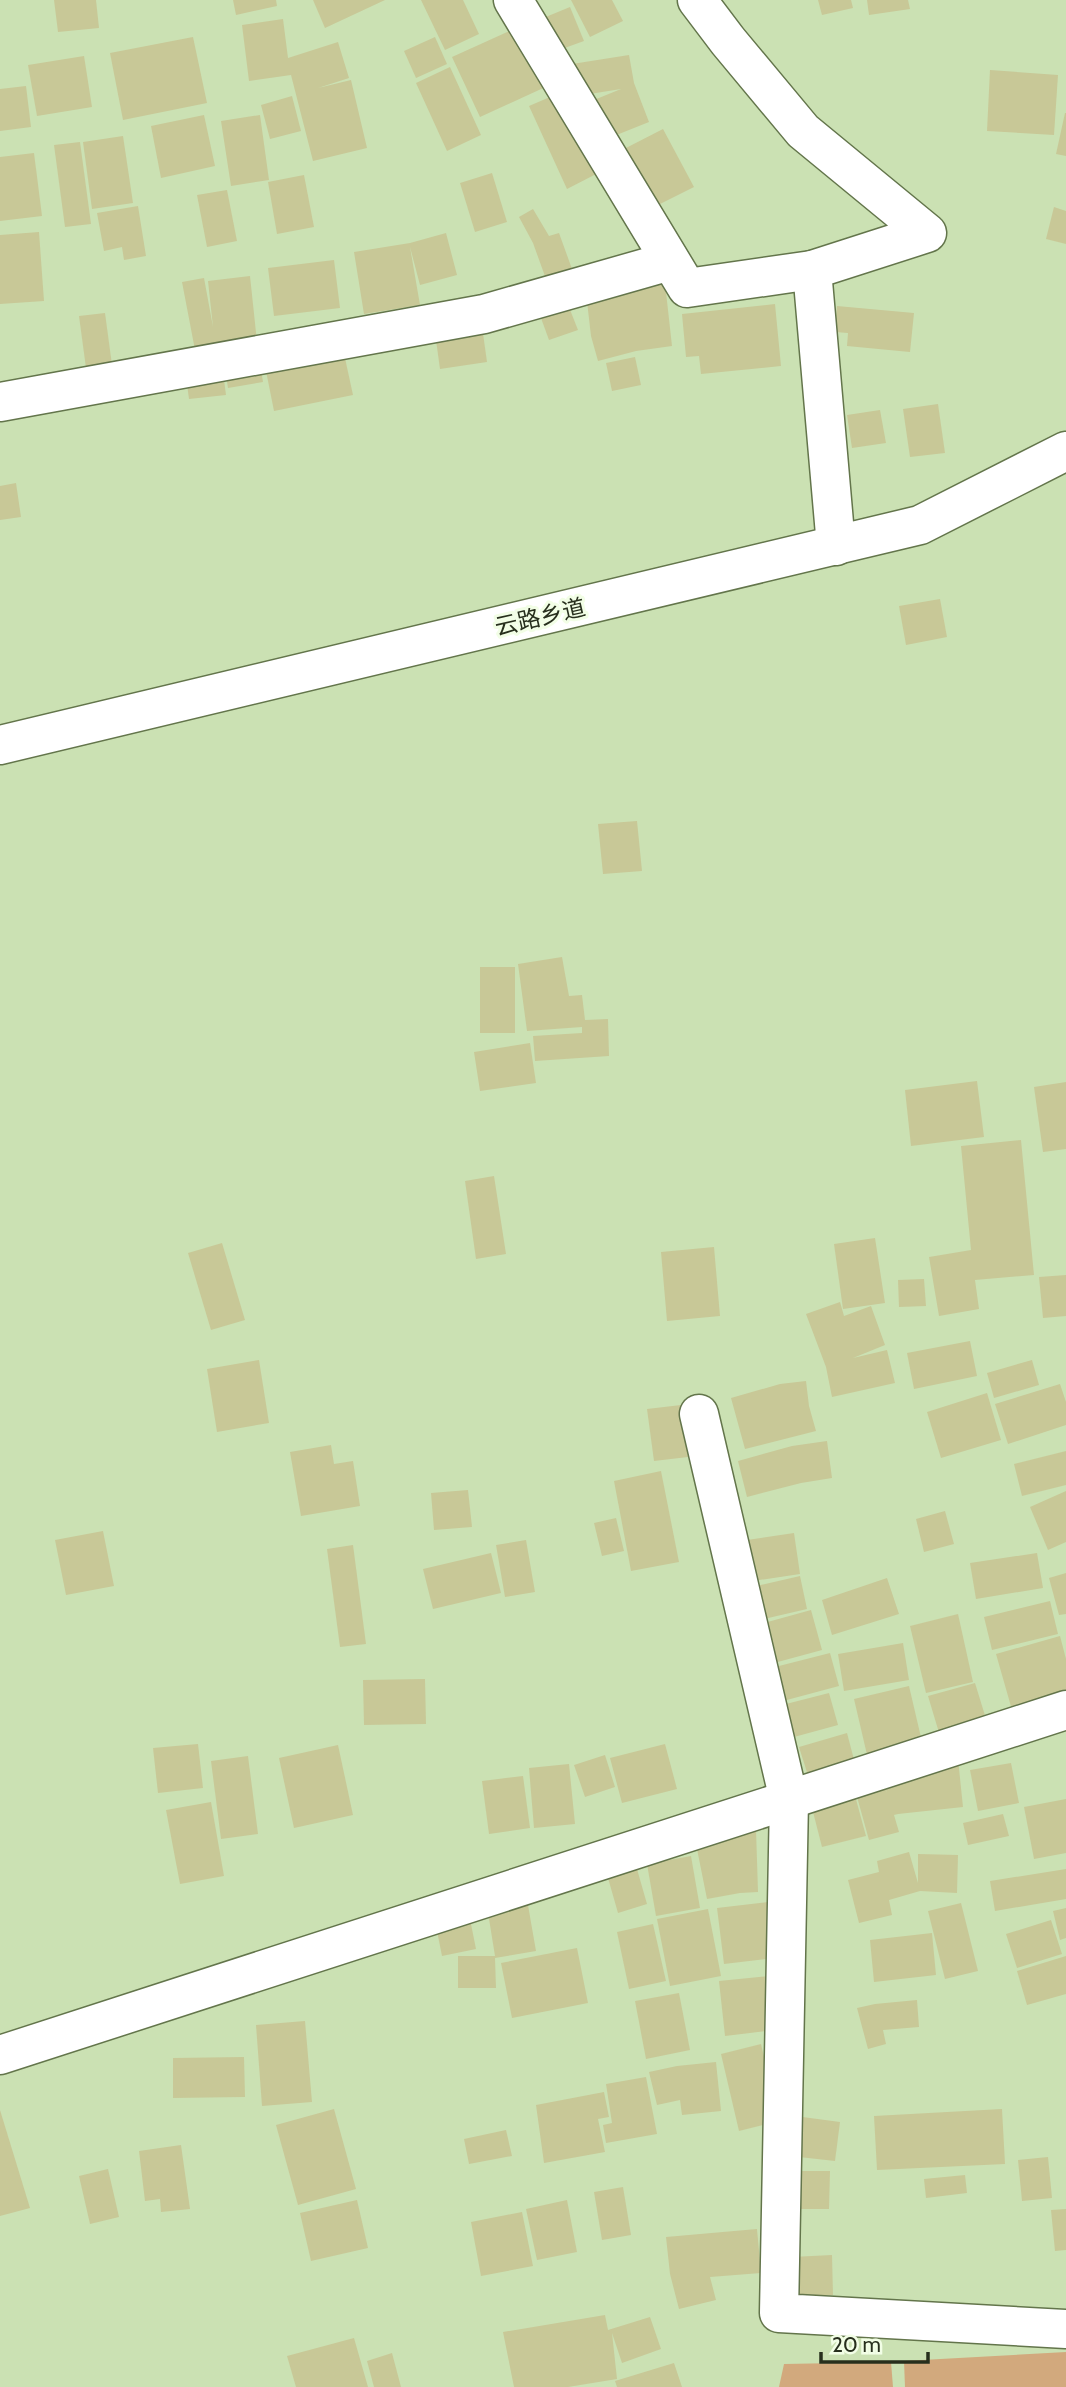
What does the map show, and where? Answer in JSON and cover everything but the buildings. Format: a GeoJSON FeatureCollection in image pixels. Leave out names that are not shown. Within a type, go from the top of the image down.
{"type":"FeatureCollection","features":[{"type":"Feature","properties":{"kind":"street"},"geometry":{"type":"LineString","coordinates":[[513,0],[687,288],[812,270],[927,233],[803,131],[697,0]]}},
{"type":"Feature","properties":{"kind":"street"},"geometry":{"type":"LineString","coordinates":[[0,402],[484,314],[670,261]]}},
{"type":"Feature","properties":{"kind":"street"},"geometry":{"type":"LineString","coordinates":[[812,270],[836,546]]}},
{"type":"Feature","properties":{"kind":"street","name":"云路乡道"},"geometry":{"type":"LineString","coordinates":[[0,746],[920,525],[1066,451]]}},
{"type":"Feature","properties":{"kind":"street"},"geometry":{"type":"LineString","coordinates":[[699,1414],[789,1800],[779,2313],[1066,2329]]}},
{"type":"Feature","properties":{"kind":"street"},"geometry":{"type":"LineString","coordinates":[[0,2055],[1066,1710]]}},
{"type":"Feature","properties":{"kind":"shaded area"},"geometry":{"type":"Polygon","coordinates":[[[1066,2352],[1066,2387],[905,2387],[904,2361],[1066,2352]]]}},
{"type":"Feature","properties":{"kind":"shaded area"},"geometry":{"type":"Polygon","coordinates":[[[891,2362],[893,2387],[779,2387],[784,2364],[891,2362]]]}}]}
